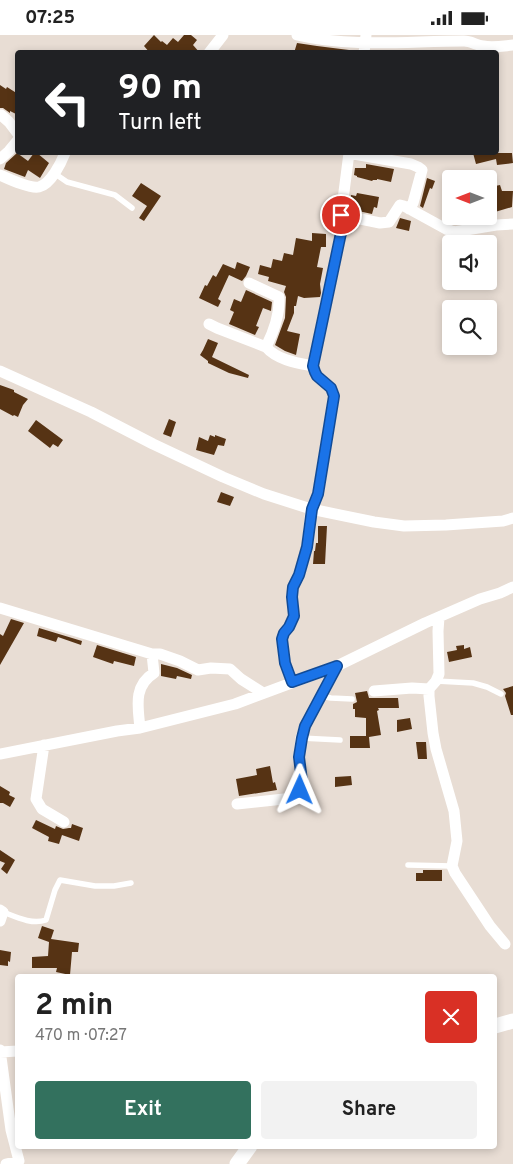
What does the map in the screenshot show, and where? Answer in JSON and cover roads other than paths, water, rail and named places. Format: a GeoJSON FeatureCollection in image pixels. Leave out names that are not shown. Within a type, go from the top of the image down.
{"type":"FeatureCollection","features":[{"type":"Feature","properties":{"kind":"street"},"geometry":{"type":"LineString","coordinates":[[211,50],[223,35]]}},
{"type":"Feature","properties":{"kind":"street"},"geometry":{"type":"LineString","coordinates":[[296,35],[315,39],[365,44],[467,41],[480,46],[491,47],[513,45]]}},
{"type":"Feature","properties":{"kind":"street"},"geometry":{"type":"LineString","coordinates":[[1,115],[15,130]]}},
{"type":"Feature","properties":{"kind":"street"},"geometry":{"type":"LineString","coordinates":[[0,159],[15,144]]}},
{"type":"Feature","properties":{"kind":"street"},"geometry":{"type":"LineString","coordinates":[[0,175],[23,185],[38,187],[50,181],[64,155]]}},
{"type":"Feature","properties":{"kind":"street"},"geometry":{"type":"LineString","coordinates":[[292,682],[285,663],[282,639],[294,616],[293,587],[299,575],[307,547],[312,509],[318,494],[334,396],[331,388],[317,376],[313,366],[341,233],[341,215],[348,155]]}},
{"type":"Feature","properties":{"kind":"street"},"geometry":{"type":"LineString","coordinates":[[359,155],[411,164],[422,170],[413,203],[409,209]]}},
{"type":"Feature","properties":{"kind":"street"},"geometry":{"type":"LineString","coordinates":[[341,215],[380,223],[388,222],[400,205],[454,232],[513,224]]}},
{"type":"Feature","properties":{"kind":"street"},"geometry":{"type":"LineString","coordinates":[[249,283],[279,297],[280,305],[266,347]]}},
{"type":"Feature","properties":{"kind":"street"},"geometry":{"type":"LineString","coordinates":[[209,324],[266,347],[270,352],[294,363],[313,366]]}},
{"type":"Feature","properties":{"kind":"street"},"geometry":{"type":"LineString","coordinates":[[0,371],[91,411],[153,444],[223,477],[264,494],[312,509],[374,522],[404,526],[504,521],[513,518]]}},
{"type":"Feature","properties":{"kind":"street"},"geometry":{"type":"LineString","coordinates":[[0,754],[118,731],[140,729],[235,704],[337,666],[439,617],[513,587]]}},
{"type":"Feature","properties":{"kind":"street"},"geometry":{"type":"LineString","coordinates":[[0,608],[152,654],[160,654],[198,670],[211,668],[230,669],[240,679],[263,693]]}},
{"type":"Feature","properties":{"kind":"street"},"geometry":{"type":"LineString","coordinates":[[439,617],[439,674],[432,685],[433,733],[454,811],[457,841],[452,866],[490,926],[505,944]]}},
{"type":"Feature","properties":{"kind":"street"},"geometry":{"type":"LineString","coordinates":[[140,729],[138,701],[141,686],[154,673],[152,654]]}},
{"type":"Feature","properties":{"kind":"street"},"geometry":{"type":"LineString","coordinates":[[237,804],[293,798],[300,790],[302,781],[299,757],[305,726],[337,666]]}},
{"type":"Feature","properties":{"kind":"street"},"geometry":{"type":"LineString","coordinates":[[374,691],[412,689],[432,685]]}},
{"type":"Feature","properties":{"kind":"street"},"geometry":{"type":"LineString","coordinates":[[44,745],[36,799],[42,809],[64,822]]}},
{"type":"Feature","properties":{"kind":"street"},"geometry":{"type":"LineString","coordinates":[[497,1025],[513,1021]]}},
{"type":"Feature","properties":{"kind":"street"},"geometry":{"type":"LineString","coordinates":[[15,1051],[0,1051],[11,1130],[15,1146]]}},
{"type":"Feature","properties":{"kind":"street"},"geometry":{"type":"LineString","coordinates":[[6,1164],[19,1161],[16,1149]]}},
{"type":"Feature","properties":{"kind":"street"},"geometry":{"type":"LineString","coordinates":[[236,1164],[248,1149]]}},
{"type":"Feature","properties":{"kind":"lane"},"geometry":{"type":"LineString","coordinates":[[54,173],[67,182],[116,195],[132,208]]}},
{"type":"Feature","properties":{"kind":"lane"},"geometry":{"type":"LineString","coordinates":[[432,685],[473,683],[501,694]]}},
{"type":"Feature","properties":{"kind":"lane"},"geometry":{"type":"LineString","coordinates":[[321,696],[352,699]]}},
{"type":"Feature","properties":{"kind":"lane"},"geometry":{"type":"LineString","coordinates":[[302,738],[340,740]]}},
{"type":"Feature","properties":{"kind":"lane"},"geometry":{"type":"LineString","coordinates":[[408,865],[452,866]]}},
{"type":"Feature","properties":{"kind":"lane"},"geometry":{"type":"LineString","coordinates":[[1,914],[39,922],[46,920],[60,880],[95,886],[114,886],[131,883]]}}]}
